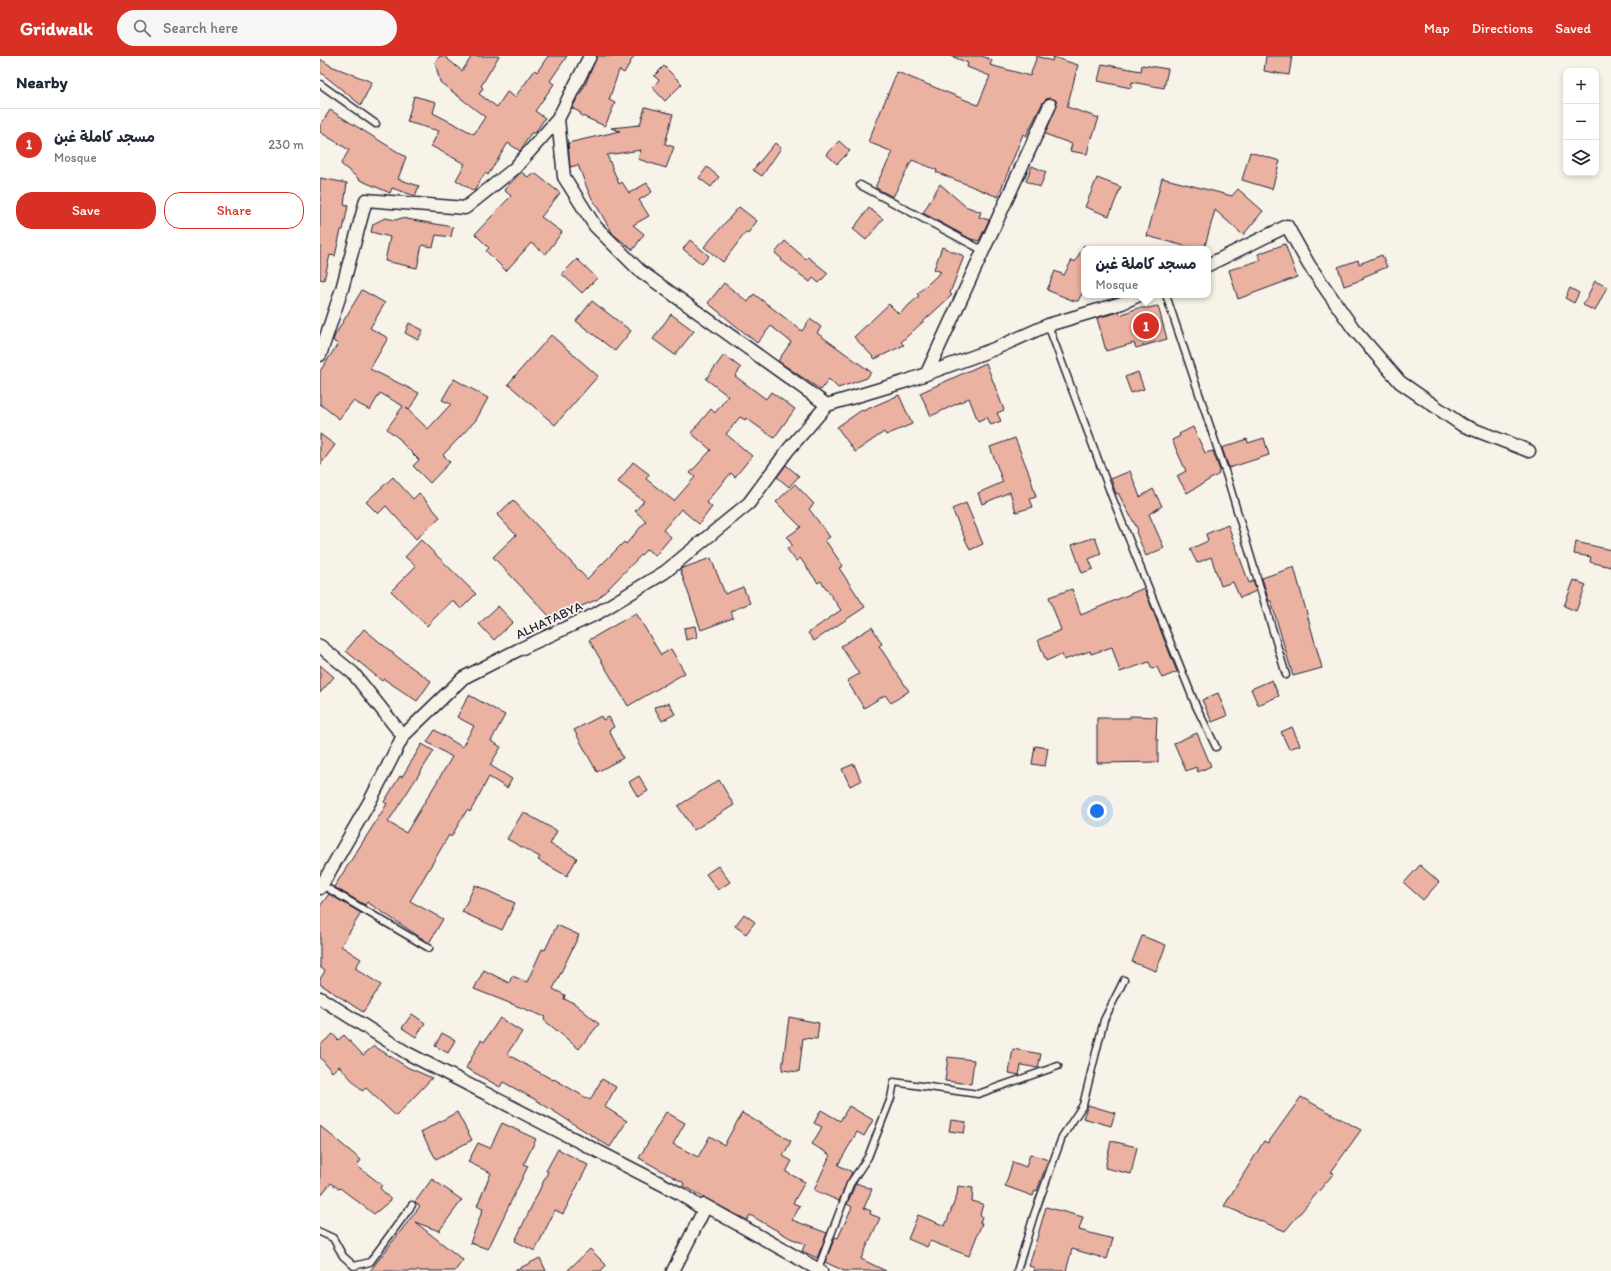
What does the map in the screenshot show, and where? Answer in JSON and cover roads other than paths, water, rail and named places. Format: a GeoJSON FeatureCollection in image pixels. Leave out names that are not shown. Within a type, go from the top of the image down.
{"type":"FeatureCollection","features":[{"type":"Feature","properties":{"kind":"street"},"geometry":{"type":"LineString","coordinates":[[320,355],[342,289],[366,200],[465,208],[514,169],[558,119],[590,56]]}},
{"type":"Feature","properties":{"kind":"street"},"geometry":{"type":"LineString","coordinates":[[927,373],[1050,105]]}},
{"type":"Feature","properties":{"kind":"street"},"geometry":{"type":"LineString","coordinates":[[558,119],[564,177],[595,226],[639,270],[827,405],[907,381],[994,349],[1048,325],[1122,303],[1133,298]]}},
{"type":"Feature","properties":{"kind":"street"},"geometry":{"type":"LineString","coordinates":[[1211,264],[1287,226],[1309,265],[1353,328],[1400,382],[1462,425],[1528,451]]}},
{"type":"Feature","properties":{"kind":"street","name":"ALHATABYA"},"geometry":{"type":"LineString","coordinates":[[321,886],[370,801],[403,736],[463,678],[518,650],[596,614],[665,572],[749,503],[788,450],[827,405]]}},
{"type":"Feature","properties":{"kind":"street"},"geometry":{"type":"LineString","coordinates":[[320,646],[353,673],[403,736]]}},
{"type":"Feature","properties":{"kind":"street"},"geometry":{"type":"LineString","coordinates":[[320,998],[407,1053],[674,1190],[704,1210]]}},
{"type":"Feature","properties":{"kind":"street"},"geometry":{"type":"LineString","coordinates":[[673,1271],[704,1210],[704,1204],[820,1270]]}},
{"type":"Feature","properties":{"kind":"lane"},"geometry":{"type":"LineString","coordinates":[[320,84],[376,124]]}},
{"type":"Feature","properties":{"kind":"lane"},"geometry":{"type":"LineString","coordinates":[[860,185],[984,251]]}},
{"type":"Feature","properties":{"kind":"lane"},"geometry":{"type":"LineString","coordinates":[[1167,298],[1227,477],[1286,675]]}},
{"type":"Feature","properties":{"kind":"lane"},"geometry":{"type":"LineString","coordinates":[[1048,325],[1115,504],[1196,706],[1216,747]]}},
{"type":"Feature","properties":{"kind":"lane"},"geometry":{"type":"LineString","coordinates":[[321,886],[429,948]]}},
{"type":"Feature","properties":{"kind":"lane"},"geometry":{"type":"LineString","coordinates":[[1017,1271],[1034,1215],[1062,1137],[1083,1105],[1104,1020],[1124,980]]}},
{"type":"Feature","properties":{"kind":"lane"},"geometry":{"type":"LineString","coordinates":[[820,1270],[850,1184],[868,1157],[891,1098],[894,1082],[978,1094],[1058,1066]]}},
{"type":"Feature","properties":{"kind":"lane"},"geometry":{"type":"LineString","coordinates":[[320,1232],[333,1238],[343,1256],[354,1266],[370,1262],[412,1205]]}},
{"type":"Feature","properties":{"kind":"place","name":"مسجد كاملة غبن"},"geometry":{"type":"Point","coordinates":[1146,326]}}]}
